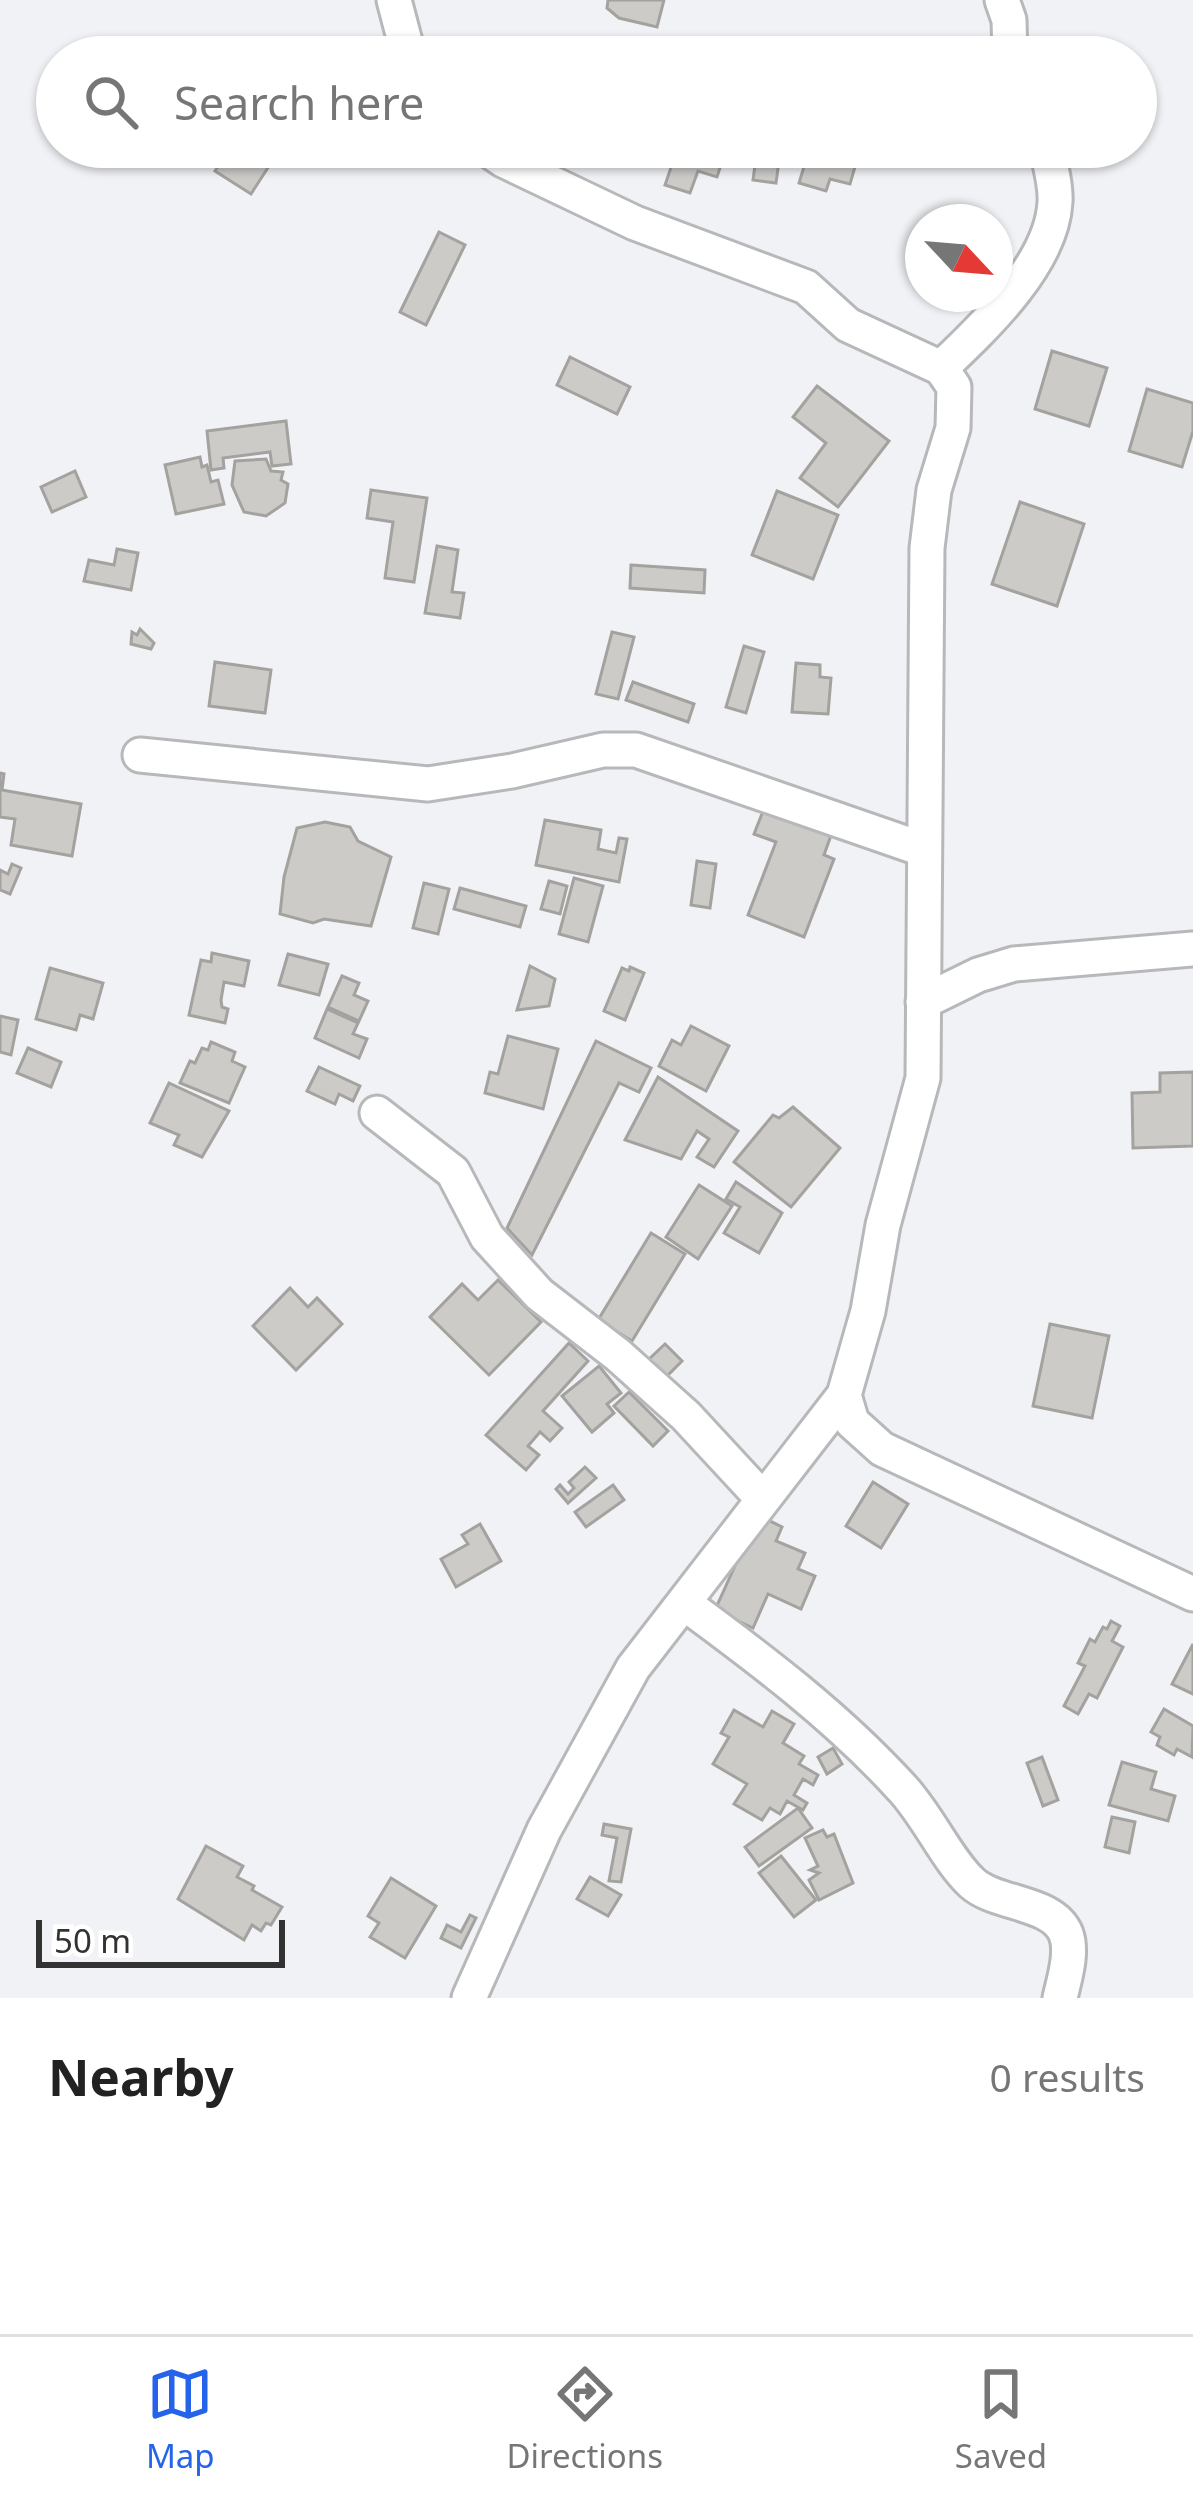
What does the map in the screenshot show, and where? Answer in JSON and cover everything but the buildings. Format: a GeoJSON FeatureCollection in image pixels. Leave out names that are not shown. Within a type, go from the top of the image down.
{"type":"FeatureCollection","features":[{"type":"Feature","properties":{"kind":"street"},"geometry":{"type":"LineString","coordinates":[[394,0],[403,36]]}},
{"type":"Feature","properties":{"kind":"street"},"geometry":{"type":"LineString","coordinates":[[1002,0],[1009,36]]}},
{"type":"Feature","properties":{"kind":"street"},"geometry":{"type":"LineString","coordinates":[[469,1998],[544,1829],[633,1668],[844,1395],[923,1078],[927,548],[934,490],[953,428],[954,387],[941,368],[848,325],[806,287],[635,223],[520,168]]}},
{"type":"Feature","properties":{"kind":"street"},"geometry":{"type":"LineString","coordinates":[[941,368],[1012,295],[1046,238],[1055,202],[1049,168]]}},
{"type":"Feature","properties":{"kind":"street"},"geometry":{"type":"LineString","coordinates":[[140,755],[428,784],[603,750],[636,750],[922,849]]}},
{"type":"Feature","properties":{"kind":"street"},"geometry":{"type":"LineString","coordinates":[[922,1002],[1014,964],[1193,949]]}},
{"type":"Feature","properties":{"kind":"street"},"geometry":{"type":"LineString","coordinates":[[377,1113],[452,1172],[487,1237],[539,1294],[686,1416],[762,1498]]}},
{"type":"Feature","properties":{"kind":"street"},"geometry":{"type":"LineString","coordinates":[[844,1395],[852,1422],[882,1449],[1193,1594]]}},
{"type":"Feature","properties":{"kind":"street"},"geometry":{"type":"LineString","coordinates":[[684,1603],[836,1722],[902,1787],[969,1881],[992,1898],[1052,1918],[1065,1932],[1068,1949],[1060,1998]]}}]}
